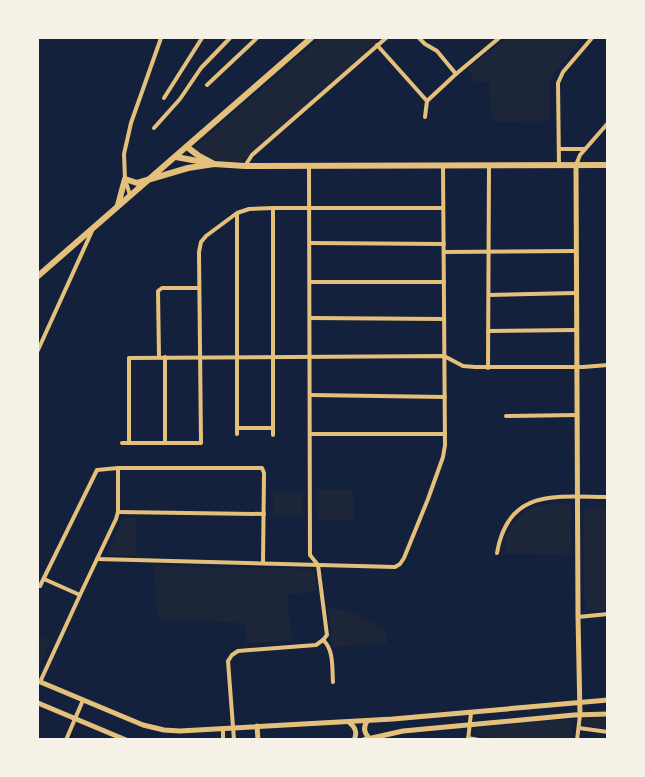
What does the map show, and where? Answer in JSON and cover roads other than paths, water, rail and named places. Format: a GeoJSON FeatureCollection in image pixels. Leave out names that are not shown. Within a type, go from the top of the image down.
{"type":"FeatureCollection","features":[{"type":"Feature","properties":{"kind":"main road"},"geometry":{"type":"LineString","coordinates":[[38,276],[311,38]]}},
{"type":"Feature","properties":{"kind":"main road"},"geometry":{"type":"LineString","coordinates":[[187,147],[214,164]]}},
{"type":"Feature","properties":{"kind":"main road"},"geometry":{"type":"LineString","coordinates":[[176,157],[214,164],[245,166],[608,165]]}},
{"type":"Feature","properties":{"kind":"main road"},"geometry":{"type":"LineString","coordinates":[[117,206],[125,179],[137,183],[188,168],[214,164]]}},
{"type":"Feature","properties":{"kind":"street"},"geometry":{"type":"LineString","coordinates":[[130,195],[125,179],[124,154],[161,38]]}},
{"type":"Feature","properties":{"kind":"street"},"geometry":{"type":"LineString","coordinates":[[164,98],[202,38]]}},
{"type":"Feature","properties":{"kind":"street"},"geometry":{"type":"LineString","coordinates":[[154,128],[180,99],[201,68],[230,38]]}},
{"type":"Feature","properties":{"kind":"street"},"geometry":{"type":"LineString","coordinates":[[207,85],[257,38]]}},
{"type":"Feature","properties":{"kind":"street"},"geometry":{"type":"LineString","coordinates":[[245,166],[252,155],[386,38]]}},
{"type":"Feature","properties":{"kind":"street"},"geometry":{"type":"LineString","coordinates":[[419,38],[437,51],[456,74]]}},
{"type":"Feature","properties":{"kind":"street"},"geometry":{"type":"LineString","coordinates":[[425,117],[427,101],[499,38]]}},
{"type":"Feature","properties":{"kind":"street"},"geometry":{"type":"LineString","coordinates":[[560,165],[558,83],[563,72],[592,38]]}},
{"type":"Feature","properties":{"kind":"street"},"geometry":{"type":"LineString","coordinates":[[377,45],[427,101]]}},
{"type":"Feature","properties":{"kind":"street"},"geometry":{"type":"LineString","coordinates":[[577,740],[580,702],[576,165],[608,123]]}},
{"type":"Feature","properties":{"kind":"street"},"geometry":{"type":"LineString","coordinates":[[560,149],[586,149]]}},
{"type":"Feature","properties":{"kind":"street"},"geometry":{"type":"LineString","coordinates":[[97,559],[395,567],[400,564],[432,488],[445,445],[443,165]]}},
{"type":"Feature","properties":{"kind":"street"},"geometry":{"type":"LineString","coordinates":[[488,368],[489,165]]}},
{"type":"Feature","properties":{"kind":"street"},"geometry":{"type":"LineString","coordinates":[[234,740],[228,661],[232,655],[238,651],[316,645],[327,634],[318,565],[310,555],[309,166]]}},
{"type":"Feature","properties":{"kind":"street"},"geometry":{"type":"LineString","coordinates":[[122,443],[201,443],[199,252],[201,242],[206,236],[237,213],[249,209],[310,207],[443,208]]}},
{"type":"Feature","properties":{"kind":"street"},"geometry":{"type":"LineString","coordinates":[[273,208],[273,435]]}},
{"type":"Feature","properties":{"kind":"street"},"geometry":{"type":"LineString","coordinates":[[237,213],[237,431],[273,428]]}},
{"type":"Feature","properties":{"kind":"street"},"geometry":{"type":"LineString","coordinates":[[38,350],[94,227]]}},
{"type":"Feature","properties":{"kind":"street"},"geometry":{"type":"LineString","coordinates":[[310,243],[444,244]]}},
{"type":"Feature","properties":{"kind":"street"},"geometry":{"type":"LineString","coordinates":[[444,252],[576,251]]}},
{"type":"Feature","properties":{"kind":"street"},"geometry":{"type":"LineString","coordinates":[[310,282],[444,282]]}},
{"type":"Feature","properties":{"kind":"street"},"geometry":{"type":"LineString","coordinates":[[159,357],[158,291],[162,288],[200,288]]}},
{"type":"Feature","properties":{"kind":"street"},"geometry":{"type":"LineString","coordinates":[[489,295],[576,293]]}},
{"type":"Feature","properties":{"kind":"street"},"geometry":{"type":"LineString","coordinates":[[310,318],[444,319]]}},
{"type":"Feature","properties":{"kind":"street"},"geometry":{"type":"LineString","coordinates":[[488,331],[577,330]]}},
{"type":"Feature","properties":{"kind":"street"},"geometry":{"type":"LineString","coordinates":[[129,443],[129,358],[444,356],[463,366],[488,368],[608,365]]}},
{"type":"Feature","properties":{"kind":"street"},"geometry":{"type":"LineString","coordinates":[[165,357],[165,443]]}},
{"type":"Feature","properties":{"kind":"street"},"geometry":{"type":"LineString","coordinates":[[310,395],[445,397]]}},
{"type":"Feature","properties":{"kind":"street"},"geometry":{"type":"LineString","coordinates":[[506,416],[577,415]]}},
{"type":"Feature","properties":{"kind":"street"},"geometry":{"type":"LineString","coordinates":[[310,434],[445,434]]}},
{"type":"Feature","properties":{"kind":"street"},"geometry":{"type":"LineString","coordinates":[[118,468],[118,512],[39,682],[143,725],[189,733],[257,726],[471,713],[608,700]]}},
{"type":"Feature","properties":{"kind":"street"},"geometry":{"type":"LineString","coordinates":[[40,586],[97,470],[262,468],[264,473],[263,563]]}},
{"type":"Feature","properties":{"kind":"street"},"geometry":{"type":"LineString","coordinates":[[497,553],[503,527],[524,505],[534,500],[548,498],[608,497]]}},
{"type":"Feature","properties":{"kind":"street"},"geometry":{"type":"LineString","coordinates":[[118,512],[264,514]]}},
{"type":"Feature","properties":{"kind":"street"},"geometry":{"type":"LineString","coordinates":[[44,579],[80,595]]}},
{"type":"Feature","properties":{"kind":"street"},"geometry":{"type":"LineString","coordinates":[[578,617],[608,614]]}},
{"type":"Feature","properties":{"kind":"street"},"geometry":{"type":"LineString","coordinates":[[323,640],[330,649],[333,682]]}},
{"type":"Feature","properties":{"kind":"street"},"geometry":{"type":"LineString","coordinates":[[66,740],[83,700]]}},
{"type":"Feature","properties":{"kind":"street"},"geometry":{"type":"LineString","coordinates":[[38,703],[126,740]]}},
{"type":"Feature","properties":{"kind":"street"},"geometry":{"type":"LineString","coordinates":[[471,713],[468,739],[479,740]]}},
{"type":"Feature","properties":{"kind":"street"},"geometry":{"type":"LineString","coordinates":[[367,721],[364,730],[366,739],[403,731],[470,724],[608,714]]}},
{"type":"Feature","properties":{"kind":"street"},"geometry":{"type":"LineString","coordinates":[[350,722],[355,727],[354,740]]}},
{"type":"Feature","properties":{"kind":"street"},"geometry":{"type":"LineString","coordinates":[[257,726],[258,740]]}},
{"type":"Feature","properties":{"kind":"street"},"geometry":{"type":"LineString","coordinates":[[579,728],[608,732]]}},
{"type":"Feature","properties":{"kind":"street"},"geometry":{"type":"LineString","coordinates":[[223,729],[223,740]]}}]}
